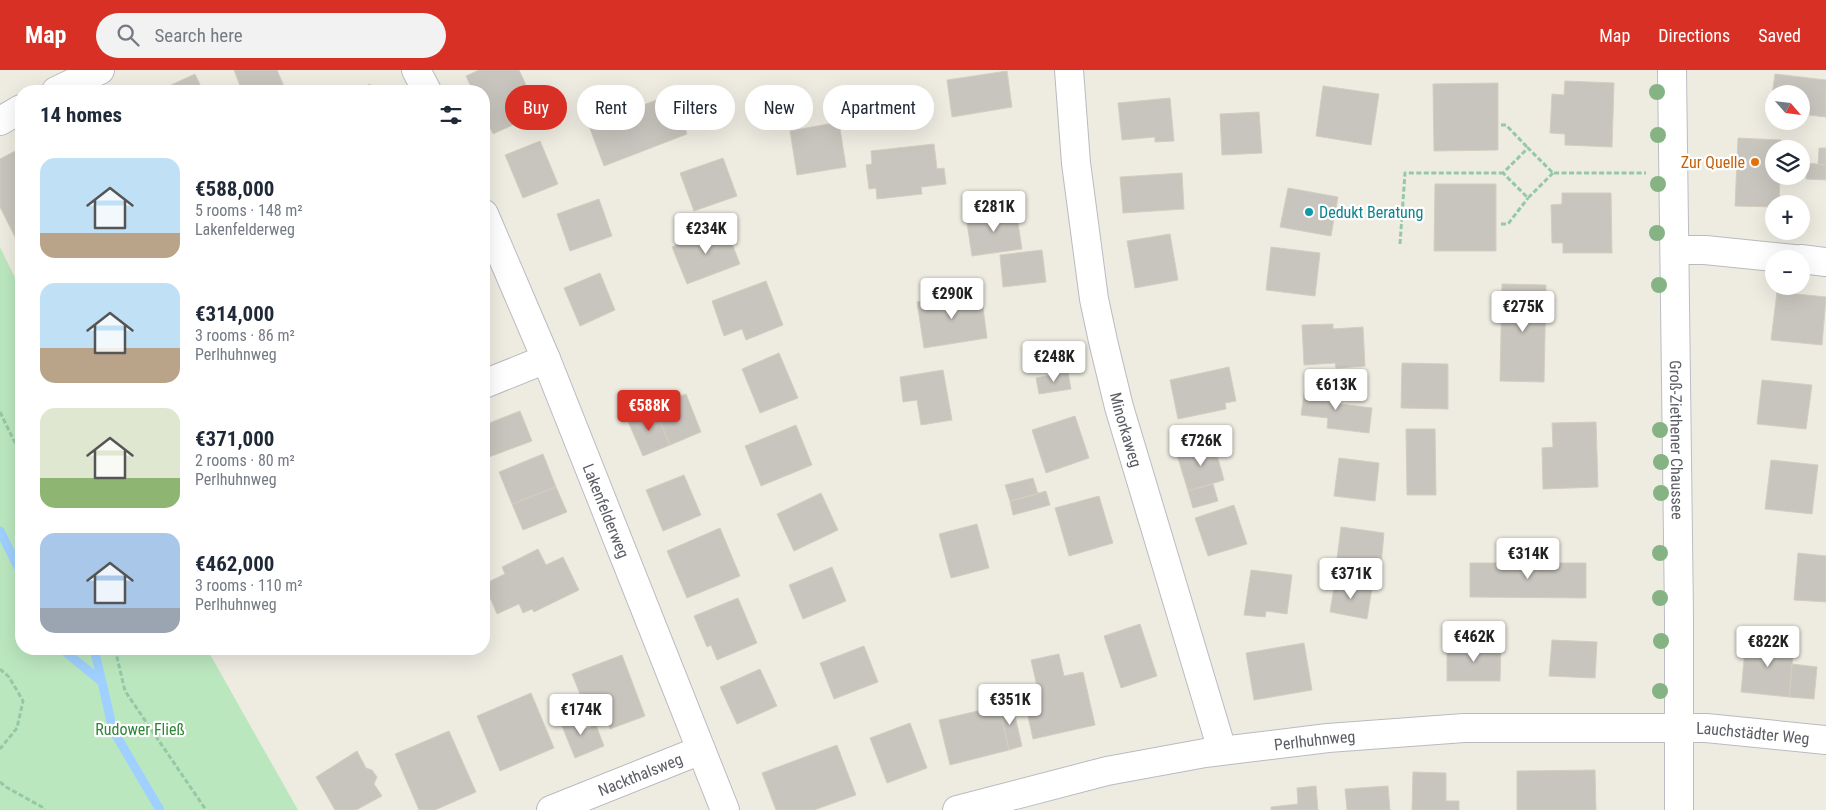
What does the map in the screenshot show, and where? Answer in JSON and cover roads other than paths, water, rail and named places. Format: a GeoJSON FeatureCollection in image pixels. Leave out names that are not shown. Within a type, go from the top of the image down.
{"type":"FeatureCollection","features":[{"type":"Feature","properties":{"kind":"street"},"geometry":{"type":"LineString","coordinates":[[69,85],[100,70]]}},
{"type":"Feature","properties":{"kind":"street"},"geometry":{"type":"LineString","coordinates":[[416,70],[424,85]]}},
{"type":"Feature","properties":{"kind":"street","name":"Minorkaweg"},"geometry":{"type":"LineString","coordinates":[[1069,70],[1076,163],[1094,299],[1103,341],[1119,407],[1222,750]]}},
{"type":"Feature","properties":{"kind":"street","name":"Groß-Ziethener Chaussee"},"geometry":{"type":"LineString","coordinates":[[1672,70],[1679,616],[1679,810]]}},
{"type":"Feature","properties":{"kind":"street"},"geometry":{"type":"LineString","coordinates":[[0,121],[15,112]]}},
{"type":"Feature","properties":{"kind":"street","name":"Lakenfelderweg"},"geometry":{"type":"LineString","coordinates":[[490,228],[546,359],[725,810]]}},
{"type":"Feature","properties":{"kind":"street"},"geometry":{"type":"LineString","coordinates":[[1675,250],[1705,250],[1765,256]]}},
{"type":"Feature","properties":{"kind":"street"},"geometry":{"type":"LineString","coordinates":[[1810,261],[1826,262]]}},
{"type":"Feature","properties":{"kind":"street"},"geometry":{"type":"LineString","coordinates":[[490,382],[546,359]]}},
{"type":"Feature","properties":{"kind":"street","name":"Perlhuhnweg"},"geometry":{"type":"LineString","coordinates":[[957,810],[1107,771],[1222,750],[1328,738],[1464,728],[1678,728]]}},
{"type":"Feature","properties":{"kind":"street","name":"Lauchstädter Weg"},"geometry":{"type":"LineString","coordinates":[[1678,728],[1706,728],[1826,740]]}},
{"type":"Feature","properties":{"kind":"street","name":"Nackthalsweg"},"geometry":{"type":"LineString","coordinates":[[551,810],[701,750]]}},
{"type":"Feature","properties":{"kind":"waterway","name":"Rudower Fließ"},"geometry":{"type":"LineString","coordinates":[[0,531],[15,561]]}},
{"type":"Feature","properties":{"kind":"waterway","name":"Rudower Fließ"},"geometry":{"type":"LineString","coordinates":[[69,655],[102,682],[113,730],[160,810]]}},
{"type":"Feature","properties":{"kind":"waterway","name":"Rudower Fließ"},"geometry":{"type":"LineString","coordinates":[[95,655],[102,682]]}},
{"type":"Feature","properties":{"kind":"place","name":"Zur Quelle"},"geometry":{"type":"Point","coordinates":[1755,162]}},
{"type":"Feature","properties":{"kind":"place","name":"Dedukt Beratung"},"geometry":{"type":"Point","coordinates":[1309,212]}}]}
